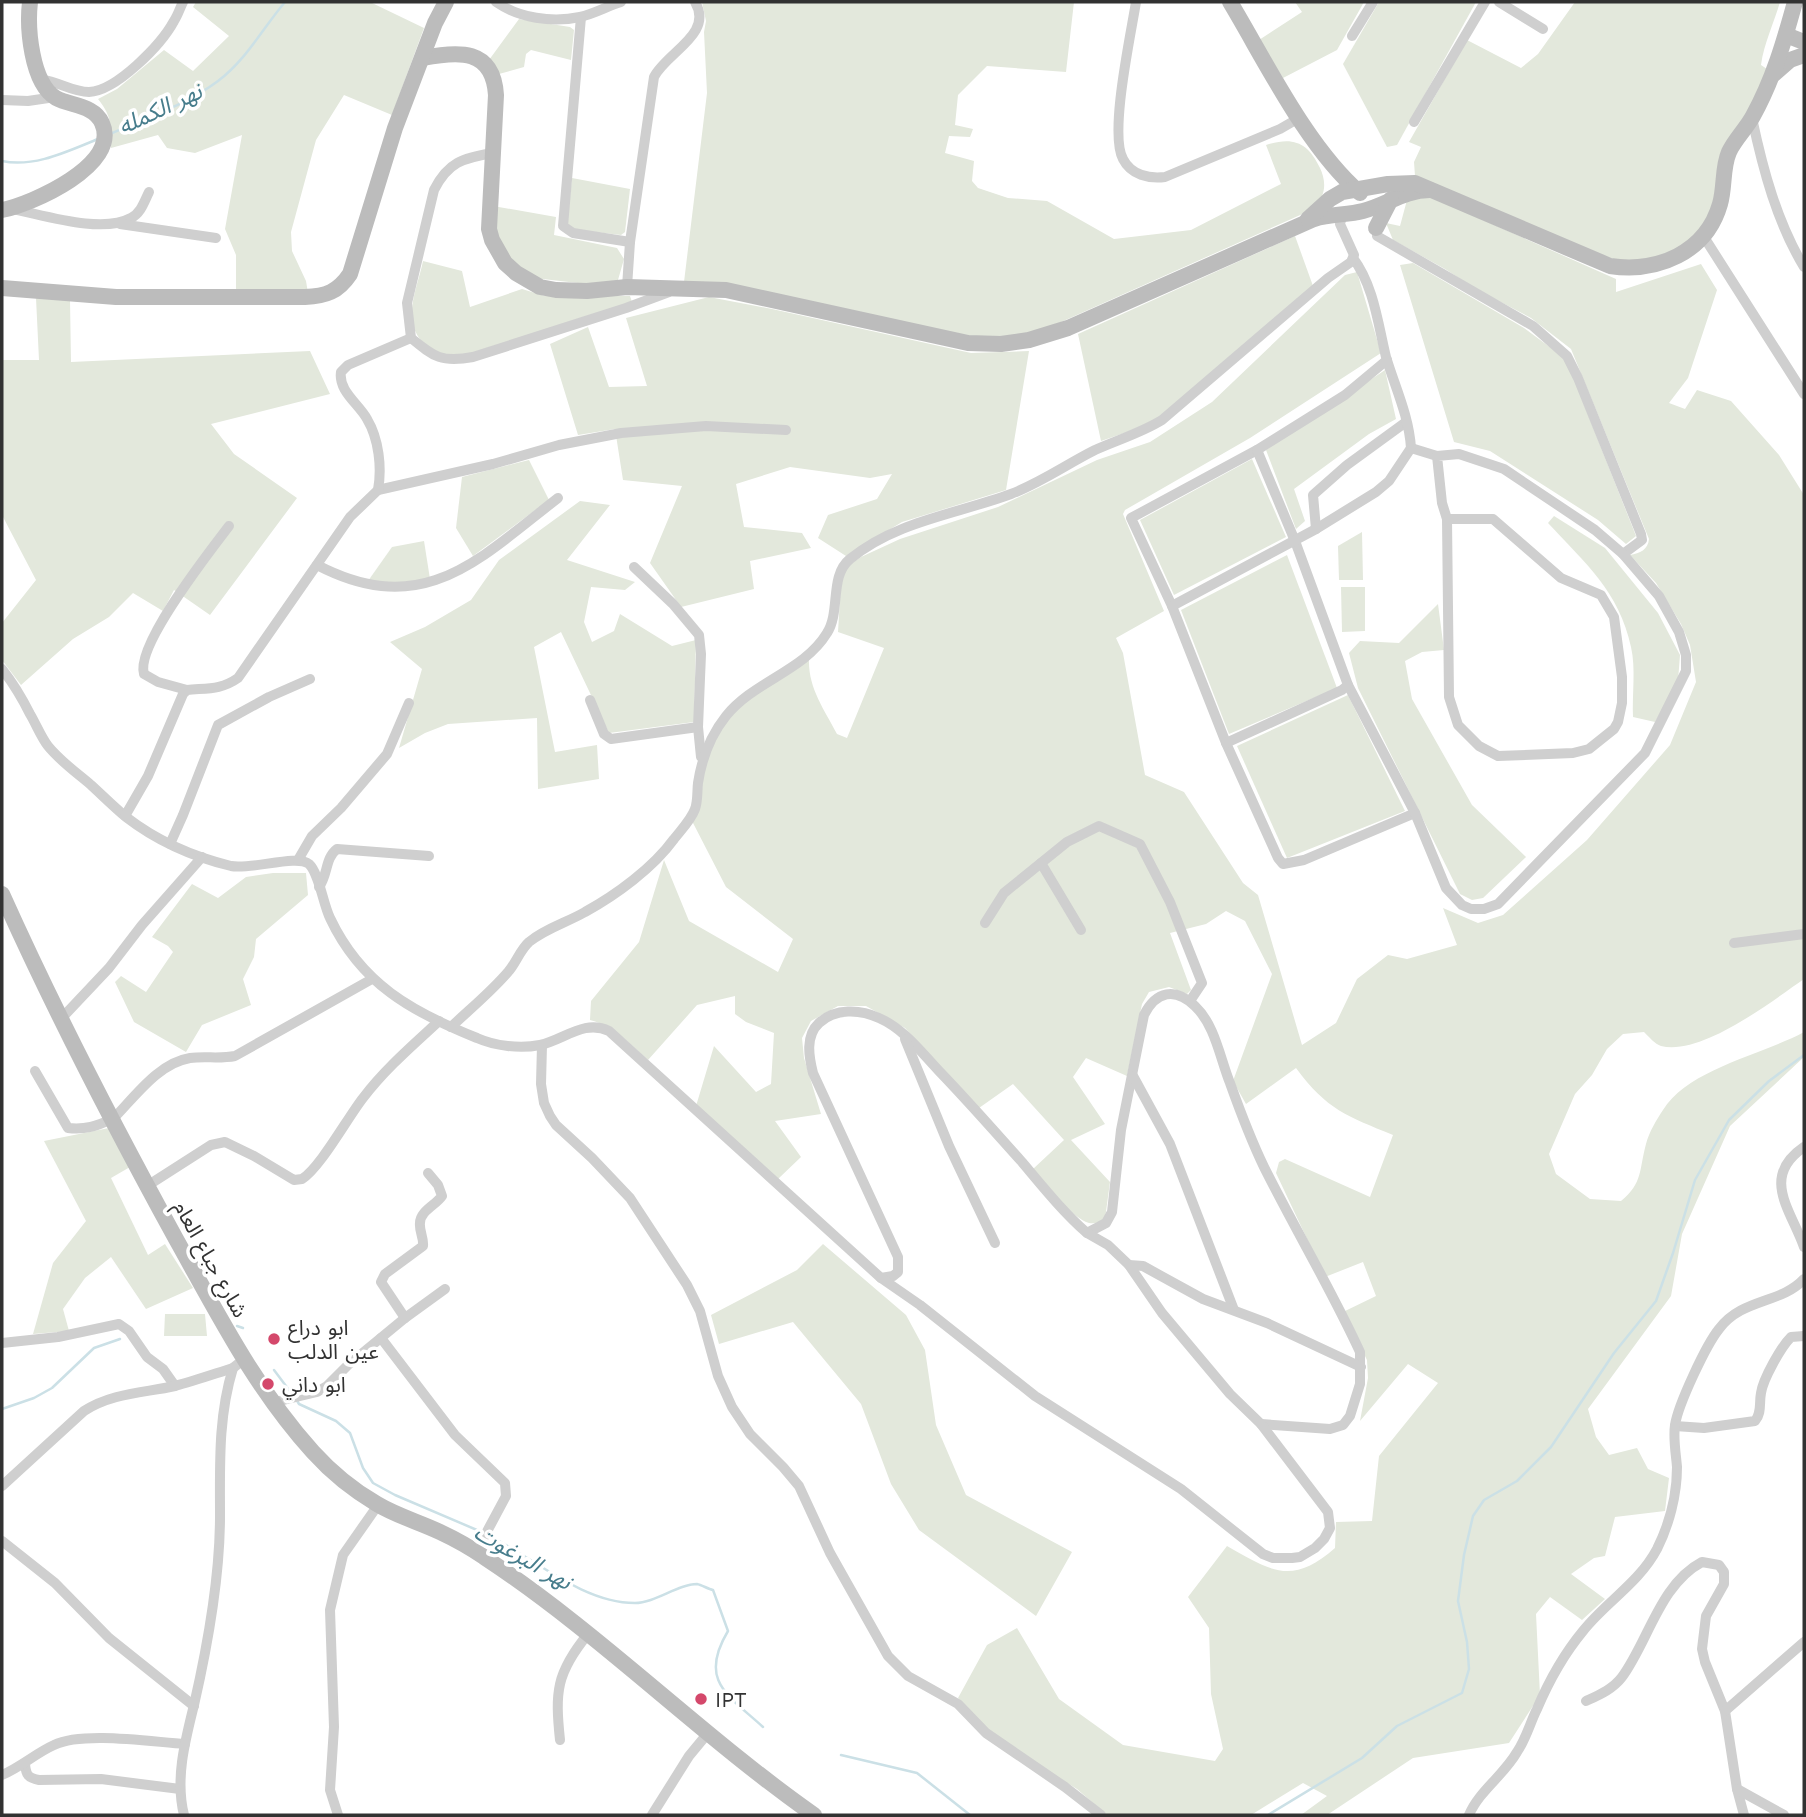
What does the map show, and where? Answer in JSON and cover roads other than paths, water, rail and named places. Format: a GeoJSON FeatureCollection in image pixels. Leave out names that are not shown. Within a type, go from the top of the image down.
{"type":"FeatureCollection","features":[{"type":"Feature","properties":{"kind":"street"},"geometry":{"type":"LineString","coordinates":[[30,2],[30,43],[42,80],[55,97]]}},
{"type":"Feature","properties":{"kind":"street"},"geometry":{"type":"LineString","coordinates":[[2,288],[116,297],[306,297],[333,292],[350,274],[395,128],[435,23],[446,2]]}},
{"type":"Feature","properties":{"kind":"street"},"geometry":{"type":"LineString","coordinates":[[496,2],[522,16],[555,19],[581,17],[621,2]]}},
{"type":"Feature","properties":{"kind":"street"},"geometry":{"type":"LineString","coordinates":[[627,287],[654,77],[659,67],[695,34],[700,15],[695,2]]}},
{"type":"Feature","properties":{"kind":"street"},"geometry":{"type":"LineString","coordinates":[[1136,2],[1117,124],[1119,149],[1129,168],[1152,178],[1165,177],[1280,129],[1299,118]]}},
{"type":"Feature","properties":{"kind":"street"},"geometry":{"type":"LineString","coordinates":[[1230,2],[1299,118],[1343,177],[1367,200],[1370,209]]}},
{"type":"Feature","properties":{"kind":"street"},"geometry":{"type":"LineString","coordinates":[[1352,36],[1373,2]]}},
{"type":"Feature","properties":{"kind":"street"},"geometry":{"type":"LineString","coordinates":[[1414,122],[1485,2]]}},
{"type":"Feature","properties":{"kind":"street"},"geometry":{"type":"LineString","coordinates":[[1499,2],[1543,29]]}},
{"type":"Feature","properties":{"kind":"street"},"geometry":{"type":"LineString","coordinates":[[1303,223],[1337,195],[1356,189],[1408,182],[1460,200],[1610,266],[1626,268],[1659,263],[1681,256],[1704,237],[1719,208],[1726,160],[1752,118],[1774,74],[1795,2]]}},
{"type":"Feature","properties":{"kind":"street"},"geometry":{"type":"LineString","coordinates":[[42,80],[86,92],[98,91],[110,85],[161,40],[175,20],[181,3]]}},
{"type":"Feature","properties":{"kind":"street"},"geometry":{"type":"LineString","coordinates":[[581,17],[563,226],[573,233],[631,242]]}},
{"type":"Feature","properties":{"kind":"street"},"geometry":{"type":"LineString","coordinates":[[1786,35],[1804,42]]}},
{"type":"Feature","properties":{"kind":"street"},"geometry":{"type":"LineString","coordinates":[[431,38],[449,53]]}},
{"type":"Feature","properties":{"kind":"street"},"geometry":{"type":"LineString","coordinates":[[423,58],[449,53],[476,57],[494,82],[496,95],[489,229],[492,240],[505,262],[530,282],[556,290],[599,291],[627,287],[726,290],[927,335],[1001,344],[1028,340],[1068,328],[1303,223],[1326,215],[1370,209],[1413,191],[1430,190]]}},
{"type":"Feature","properties":{"kind":"street"},"geometry":{"type":"LineString","coordinates":[[1774,74],[1790,61],[1804,55]]}},
{"type":"Feature","properties":{"kind":"street"},"geometry":{"type":"LineString","coordinates":[[2,100],[27,101],[55,97],[97,115],[104,133],[99,153],[85,171],[36,198],[6,209]]}},
{"type":"Feature","properties":{"kind":"street"},"geometry":{"type":"LineString","coordinates":[[1752,118],[1771,193],[1788,238],[1804,267]]}},
{"type":"Feature","properties":{"kind":"street"},"geometry":{"type":"LineString","coordinates":[[1316,143],[1347,213]]}},
{"type":"Feature","properties":{"kind":"street"},"geometry":{"type":"LineString","coordinates":[[492,153],[458,161],[441,175],[434,190],[407,303],[411,338],[436,358],[453,361],[473,357],[626,308],[681,287]]}},
{"type":"Feature","properties":{"kind":"street"},"geometry":{"type":"LineString","coordinates":[[117,223],[131,218],[141,210],[149,192]]}},
{"type":"Feature","properties":{"kind":"street"},"geometry":{"type":"LineString","coordinates":[[1391,199],[1377,232],[1532,326],[1567,356],[1641,534],[1642,540],[1623,554]]}},
{"type":"Feature","properties":{"kind":"street"},"geometry":{"type":"LineString","coordinates":[[6,209],[83,223],[117,223],[216,239]]}},
{"type":"Feature","properties":{"kind":"street"},"geometry":{"type":"LineString","coordinates":[[1172,606],[1295,541],[1376,492],[1389,481],[1411,448],[1368,284],[1362,269],[1353,258],[1340,224],[1347,213]]}},
{"type":"Feature","properties":{"kind":"street"},"geometry":{"type":"LineString","coordinates":[[1704,237],[1804,394]]}},
{"type":"Feature","properties":{"kind":"street"},"geometry":{"type":"LineString","coordinates":[[451,1027],[507,974],[524,947],[531,941],[604,900],[661,856],[695,808],[702,763],[715,731],[735,705],[750,692],[797,663],[825,637],[833,620],[839,575],[851,558],[883,537],[962,508],[1011,494],[1094,451],[1146,430],[1174,410],[1353,258]]}},
{"type":"Feature","properties":{"kind":"street"},"geometry":{"type":"LineString","coordinates":[[378,490],[379,457],[372,429],[362,410],[345,390],[341,382],[341,372],[348,365],[411,338]]}},
{"type":"Feature","properties":{"kind":"street"},"geometry":{"type":"LineString","coordinates":[[1387,360],[1345,394],[1257,450],[1131,518],[1172,606],[1226,743],[1283,864],[1304,860],[1415,813]]}},
{"type":"Feature","properties":{"kind":"street"},"geometry":{"type":"LineString","coordinates":[[1316,529],[1312,495],[1346,465],[1406,422]]}},
{"type":"Feature","properties":{"kind":"street"},"geometry":{"type":"LineString","coordinates":[[229,526],[178,596],[156,633],[142,662],[144,674],[149,678],[187,690],[214,690],[227,686],[238,678],[350,517],[378,490],[493,464],[538,450],[621,433],[706,426],[786,430]]}},
{"type":"Feature","properties":{"kind":"street"},"geometry":{"type":"LineString","coordinates":[[1257,450],[1295,541],[1348,685],[1415,813],[1446,888],[1462,905],[1471,909],[1484,909],[1498,904],[1645,753],[1686,671],[1686,655],[1679,632],[1659,596],[1623,554],[1595,530],[1504,469],[1459,454],[1437,456],[1411,448]]}},
{"type":"Feature","properties":{"kind":"street"},"geometry":{"type":"LineString","coordinates":[[1437,456],[1442,503],[1447,519],[1449,697],[1458,725],[1479,747],[1498,756],[1573,753],[1599,743],[1618,722],[1622,704],[1622,677],[1614,617],[1601,595],[1561,578],[1493,519],[1447,519]]}},
{"type":"Feature","properties":{"kind":"street"},"geometry":{"type":"LineString","coordinates":[[317,565],[344,578],[376,586],[408,587],[427,583],[462,570],[558,498]]}},
{"type":"Feature","properties":{"kind":"street"},"geometry":{"type":"LineString","coordinates":[[634,567],[673,604],[699,635],[701,654],[698,727],[702,763]]}},
{"type":"Feature","properties":{"kind":"street"},"geometry":{"type":"LineString","coordinates":[[2,669],[22,698],[46,744],[125,816],[170,844],[234,866],[253,867],[298,860],[313,868],[331,921],[350,952],[372,979],[404,1003],[480,1040],[504,1045],[542,1045],[585,1027],[610,1031],[881,1278],[920,1305],[1035,1396],[1181,1489],[1254,1549],[1273,1558],[1300,1556],[1315,1548],[1328,1534],[1329,1516],[1318,1498],[1261,1424],[1206,1367],[1162,1313],[1129,1265],[1113,1249],[1087,1233],[1068,1216],[980,1115],[903,1033],[880,1018],[849,1011],[822,1020],[811,1033],[809,1042],[813,1073],[898,1256],[898,1272],[893,1276],[881,1278]]}},
{"type":"Feature","properties":{"kind":"street"},"geometry":{"type":"LineString","coordinates":[[170,844],[218,725],[310,679]]}},
{"type":"Feature","properties":{"kind":"street"},"geometry":{"type":"LineString","coordinates":[[1226,743],[1348,685]]}},
{"type":"Feature","properties":{"kind":"street"},"geometry":{"type":"LineString","coordinates":[[125,816],[148,776],[178,704],[187,690]]}},
{"type":"Feature","properties":{"kind":"street"},"geometry":{"type":"LineString","coordinates":[[590,700],[601,730],[607,738],[698,727]]}},
{"type":"Feature","properties":{"kind":"street"},"geometry":{"type":"LineString","coordinates":[[298,860],[312,836],[341,808],[387,754],[409,703]]}},
{"type":"Feature","properties":{"kind":"street"},"geometry":{"type":"LineString","coordinates":[[985,923],[1004,893],[1067,842],[1099,827],[1140,845],[1170,902],[1202,983],[1189,1001]]}},
{"type":"Feature","properties":{"kind":"street"},"geometry":{"type":"LineString","coordinates":[[319,887],[325,880],[329,858],[337,849],[429,856]]}},
{"type":"Feature","properties":{"kind":"street"},"geometry":{"type":"LineString","coordinates":[[60,1020],[109,968],[142,925],[202,857]]}},
{"type":"Feature","properties":{"kind":"street"},"geometry":{"type":"LineString","coordinates":[[1041,863],[1081,930]]}},
{"type":"Feature","properties":{"kind":"street","name":"شارع جباع العام"},"geometry":{"type":"LineString","coordinates":[[2,894],[60,1020],[238,1364],[277,1401],[314,1453],[343,1482],[378,1505],[479,1546],[658,1689],[729,1752],[814,1815]]}},
{"type":"Feature","properties":{"kind":"street"},"geometry":{"type":"LineString","coordinates":[[1734,943],[1804,934]]}},
{"type":"Feature","properties":{"kind":"street"},"geometry":{"type":"LineString","coordinates":[[35,1071],[68,1128],[94,1127],[112,1119],[159,1073],[176,1061],[193,1057],[235,1056],[372,979]]}},
{"type":"Feature","properties":{"kind":"street"},"geometry":{"type":"LineString","coordinates":[[1087,1233],[1106,1223],[1112,1212],[1121,1130],[1142,1022],[1148,1006],[1165,994],[1179,996],[1197,1008],[1210,1028],[1238,1106],[1259,1154],[1360,1352],[1361,1367],[1356,1402],[1343,1424],[1330,1429],[1261,1424]]}},
{"type":"Feature","properties":{"kind":"street"},"geometry":{"type":"LineString","coordinates":[[148,1186],[211,1145],[225,1142],[293,1180],[302,1179],[316,1165],[385,1071],[439,1021]]}},
{"type":"Feature","properties":{"kind":"street"},"geometry":{"type":"LineString","coordinates":[[903,1033],[949,1146],[995,1244]]}},
{"type":"Feature","properties":{"kind":"street"},"geometry":{"type":"LineString","coordinates":[[542,1045],[541,1084],[544,1103],[550,1116],[630,1198],[687,1284],[700,1311],[718,1376],[732,1407],[757,1442],[799,1486],[830,1553],[888,1656],[908,1676],[958,1704],[986,1732],[1101,1815]]}},
{"type":"Feature","properties":{"kind":"street"},"geometry":{"type":"LineString","coordinates":[[1133,1076],[1170,1144],[1234,1310]]}},
{"type":"Feature","properties":{"kind":"street"},"geometry":{"type":"LineString","coordinates":[[1129,1096],[1145,1099]]}},
{"type":"Feature","properties":{"kind":"street"},"geometry":{"type":"LineString","coordinates":[[1804,1147],[1785,1164],[1781,1184],[1784,1205],[1804,1247]]}},
{"type":"Feature","properties":{"kind":"street"},"geometry":{"type":"LineString","coordinates":[[405,1318],[382,1282],[385,1274],[423,1246],[419,1221],[442,1196],[438,1185],[428,1173]]}},
{"type":"Feature","properties":{"kind":"street"},"geometry":{"type":"LineString","coordinates":[[1129,1265],[1143,1266],[1203,1299],[1294,1335],[1361,1367]]}},
{"type":"Feature","properties":{"kind":"street"},"geometry":{"type":"LineString","coordinates":[[1469,1815],[1478,1800],[1516,1755],[1538,1705],[1572,1646],[1584,1630],[1635,1580],[1658,1547],[1669,1517],[1677,1476],[1675,1426],[1683,1401],[1720,1327],[1740,1310],[1782,1293],[1804,1279]]}},
{"type":"Feature","properties":{"kind":"street"},"geometry":{"type":"LineString","coordinates":[[277,1401],[304,1396],[327,1386],[405,1318],[445,1289]]}},
{"type":"Feature","properties":{"kind":"street"},"geometry":{"type":"LineString","coordinates":[[2,1343],[58,1338],[119,1324],[129,1331],[148,1357],[163,1369],[175,1386]]}},
{"type":"Feature","properties":{"kind":"street"},"geometry":{"type":"LineString","coordinates":[[1675,1426],[1704,1428],[1755,1421],[1759,1416],[1761,1390],[1781,1351],[1791,1337],[1804,1336]]}},
{"type":"Feature","properties":{"kind":"street"},"geometry":{"type":"LineString","coordinates":[[381,1338],[455,1435],[505,1483],[506,1496],[479,1546]]}},
{"type":"Feature","properties":{"kind":"street"},"geometry":{"type":"LineString","coordinates":[[2,1486],[84,1410],[97,1403],[122,1395],[175,1386],[238,1364]]}},
{"type":"Feature","properties":{"kind":"street"},"geometry":{"type":"LineString","coordinates":[[184,1815],[180,1789],[185,1744],[206,1649],[215,1573],[220,1516],[220,1429],[224,1397],[238,1364]]}},
{"type":"Feature","properties":{"kind":"street"},"geometry":{"type":"LineString","coordinates":[[338,1815],[330,1790],[334,1727],[331,1596],[343,1555],[378,1505]]}},
{"type":"Feature","properties":{"kind":"street"},"geometry":{"type":"LineString","coordinates":[[2,1541],[55,1583],[109,1637],[194,1706]]}},
{"type":"Feature","properties":{"kind":"street"},"geometry":{"type":"LineString","coordinates":[[1586,1701],[1611,1688],[1622,1677],[1663,1602],[1695,1566],[1709,1561],[1719,1565],[1725,1577],[1721,1591],[1706,1616],[1702,1649],[1704,1662],[1725,1711],[1737,1789],[1744,1815]]}},
{"type":"Feature","properties":{"kind":"street"},"geometry":{"type":"LineString","coordinates":[[560,1740],[556,1701],[558,1688],[570,1657],[588,1634]]}},
{"type":"Feature","properties":{"kind":"street"},"geometry":{"type":"LineString","coordinates":[[1725,1711],[1804,1642]]}},
{"type":"Feature","properties":{"kind":"street"},"geometry":{"type":"LineString","coordinates":[[652,1815],[689,1756],[708,1733]]}},
{"type":"Feature","properties":{"kind":"street"},"geometry":{"type":"LineString","coordinates":[[2,1775],[66,1740],[109,1739],[185,1744]]}},
{"type":"Feature","properties":{"kind":"street"},"geometry":{"type":"LineString","coordinates":[[25,1764],[26,1774],[39,1780],[100,1779],[180,1789]]}},
{"type":"Feature","properties":{"kind":"street"},"geometry":{"type":"LineString","coordinates":[[1737,1789],[1784,1815]]}},
{"type":"Feature","properties":{"kind":"waterway","name":"نهر الكمله"},"geometry":{"type":"LineString","coordinates":[[110,134],[180,104],[218,81],[246,54],[285,2]]}},
{"type":"Feature","properties":{"kind":"waterway","name":"نهر الكمله"},"geometry":{"type":"LineString","coordinates":[[2,161],[14,163],[39,160],[98,139]]}},
{"type":"Feature","properties":{"kind":"waterway"},"geometry":{"type":"LineString","coordinates":[[1268,1815],[1362,1758],[1397,1726],[1462,1693],[1469,1669],[1467,1642],[1458,1601],[1473,1516],[1484,1500],[1517,1481],[1551,1447],[1614,1353],[1656,1301],[1695,1180],[1729,1120],[1769,1081],[1804,1055]]}},
{"type":"Feature","properties":{"kind":"waterway","name":"نهر البرغوت"},"geometry":{"type":"LineString","coordinates":[[237,1326],[243,1328]]}},
{"type":"Feature","properties":{"kind":"waterway","name":"نهر البرغوت"},"geometry":{"type":"LineString","coordinates":[[2,1409],[34,1398],[52,1388],[94,1348],[120,1339]]}},
{"type":"Feature","properties":{"kind":"waterway","name":"نهر البرغوت"},"geometry":{"type":"LineString","coordinates":[[274,1370],[292,1394]]}},
{"type":"Feature","properties":{"kind":"waterway","name":"نهر البرغوت"},"geometry":{"type":"LineString","coordinates":[[296,1399],[299,1404],[336,1421],[350,1433],[363,1468],[373,1483],[484,1533]]}},
{"type":"Feature","properties":{"kind":"waterway","name":"نهر البرغوت"},"geometry":{"type":"LineString","coordinates":[[490,1536],[578,1588],[616,1601],[643,1602],[697,1584],[713,1590],[728,1631],[719,1648],[716,1663],[721,1686],[763,1727]]}},
{"type":"Feature","properties":{"kind":"waterway","name":"نهر البرغوت"},"geometry":{"type":"LineString","coordinates":[[841,1755],[917,1773],[970,1815]]}},
{"type":"Feature","properties":{"kind":"place","name":"ابو دراع عين الدلب"},"geometry":{"type":"Point","coordinates":[274,1339]}},
{"type":"Feature","properties":{"kind":"place","name":"ابو داني"},"geometry":{"type":"Point","coordinates":[268,1384]}},
{"type":"Feature","properties":{"kind":"place","name":"IPT"},"geometry":{"type":"Point","coordinates":[701,1699]}}]}
